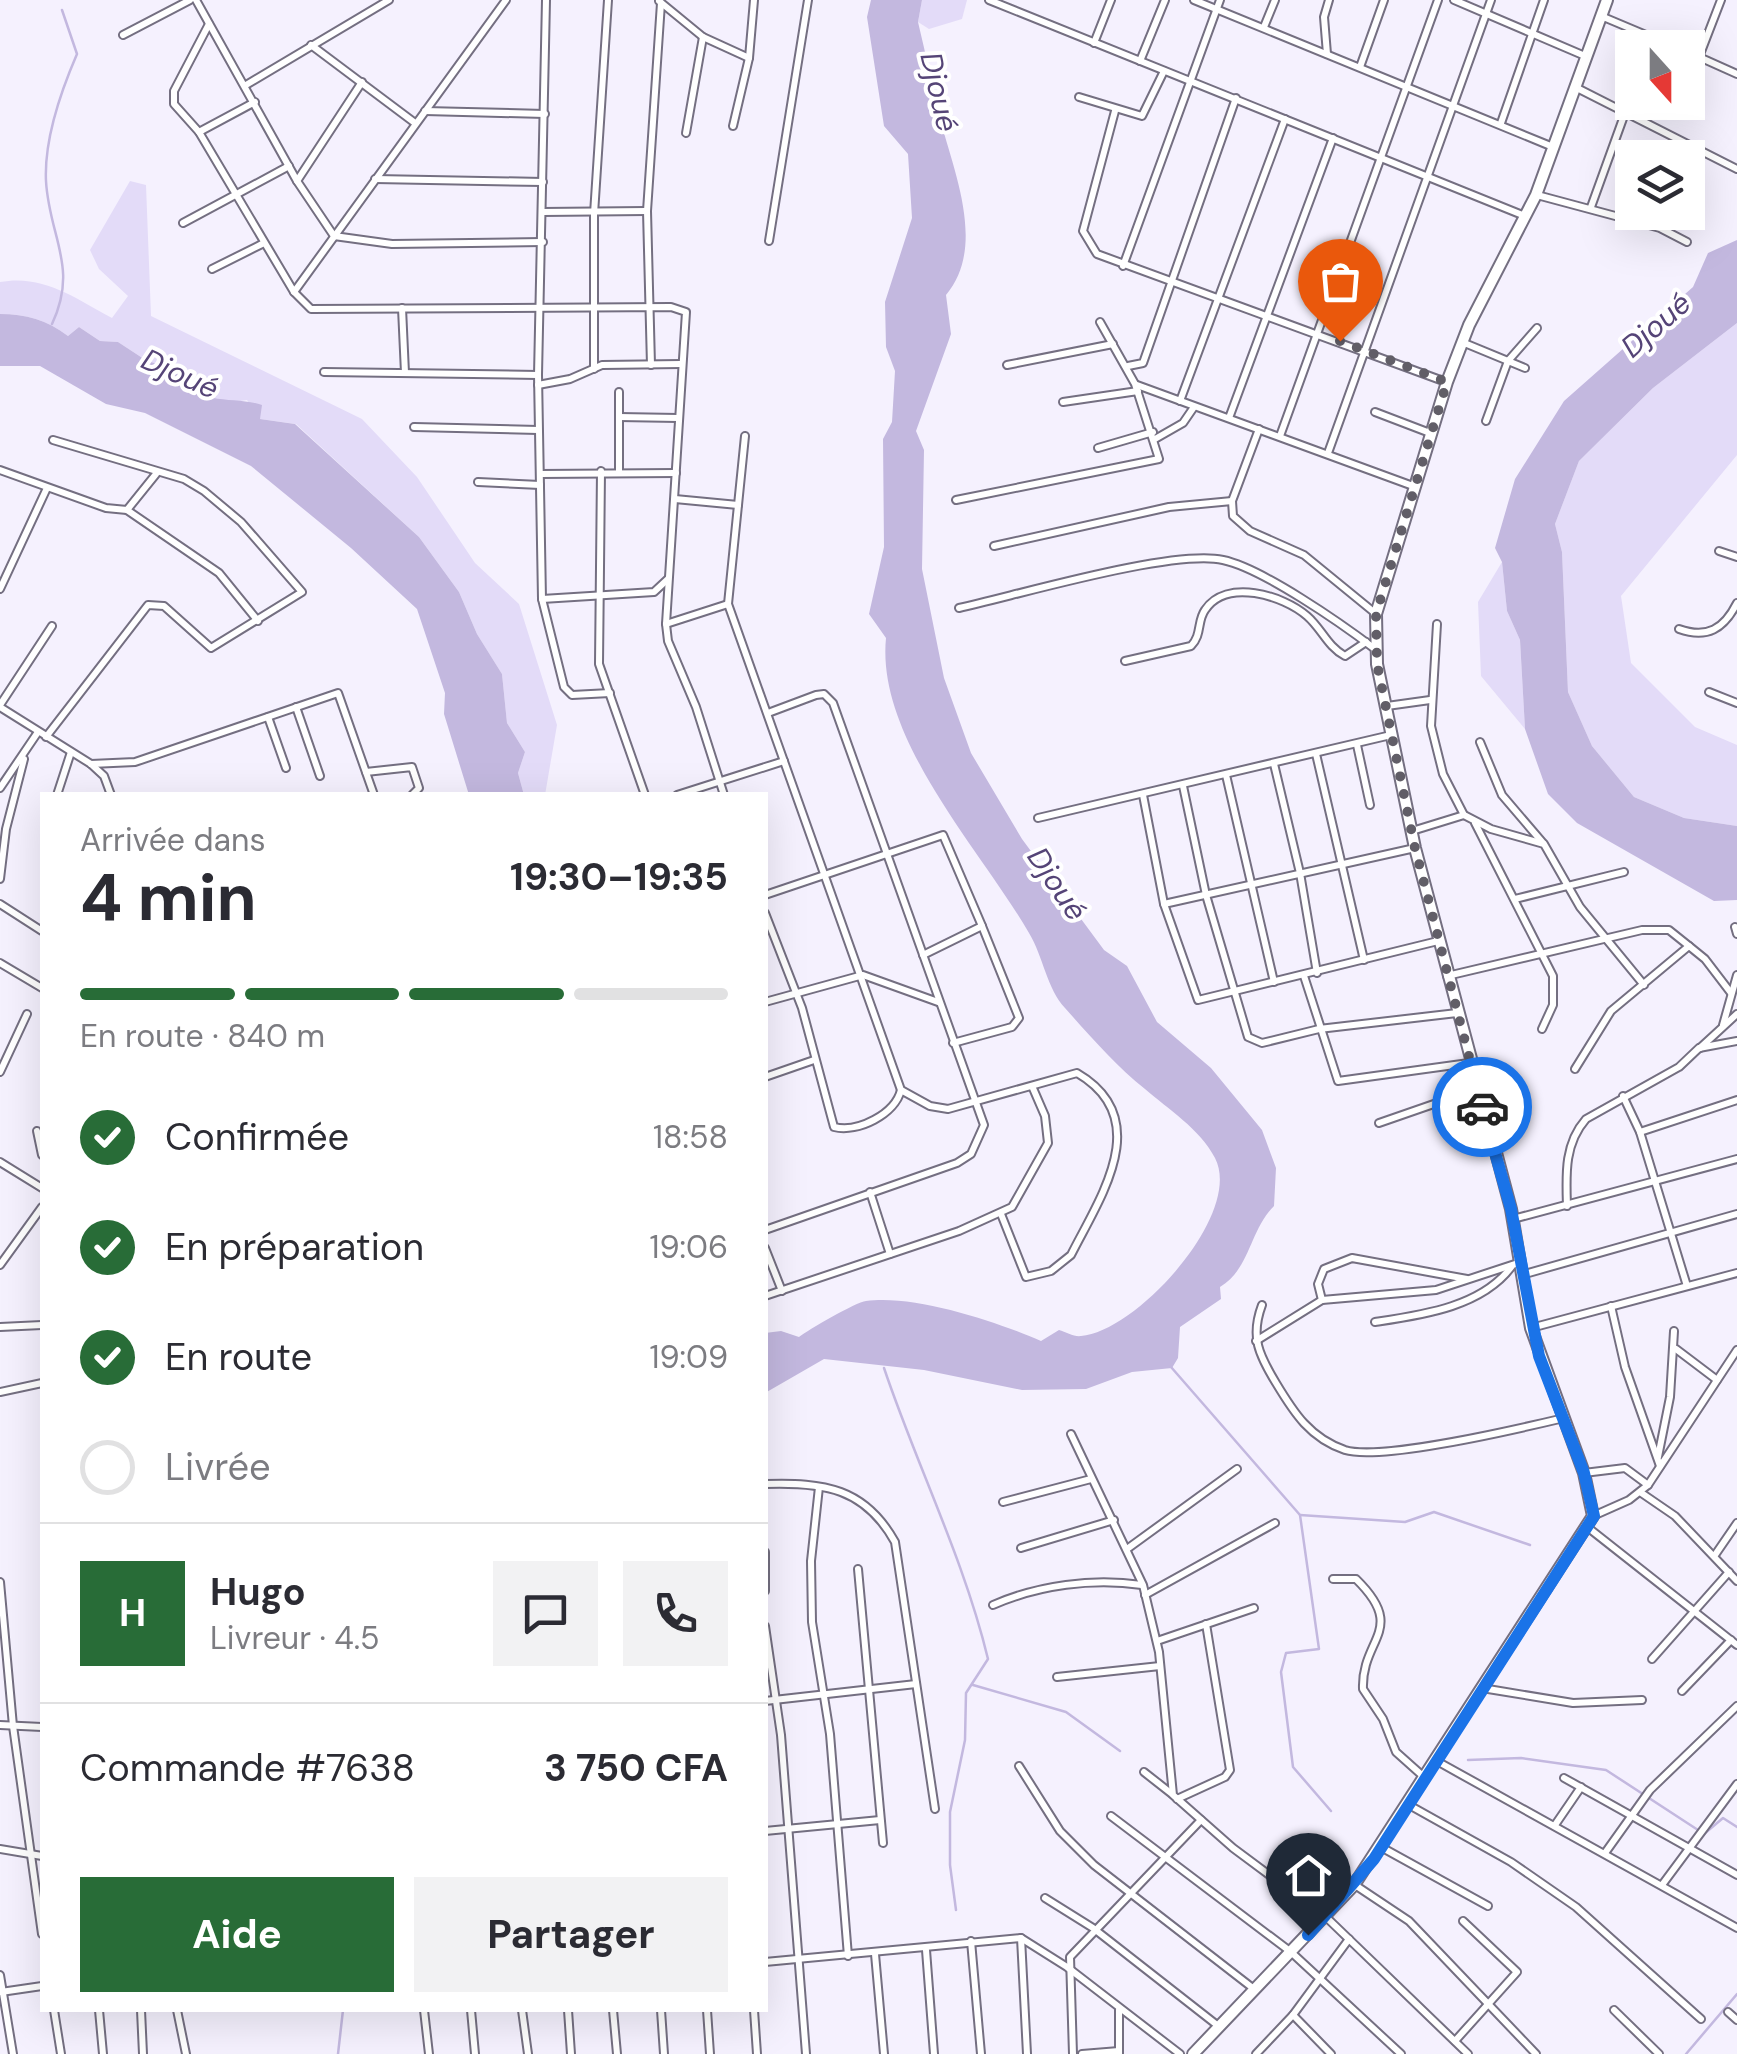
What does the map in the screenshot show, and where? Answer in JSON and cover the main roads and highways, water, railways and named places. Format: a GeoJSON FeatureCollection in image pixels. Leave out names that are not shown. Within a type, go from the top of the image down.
{"type":"FeatureCollection","features":[{"type":"Feature","properties":{"kind":"water"},"geometry":{"type":"Polygon","coordinates":[[[871,0],[922,0],[918,22],[964,210],[964,255],[958,276],[946,295],[951,334],[916,431],[924,450],[922,569],[944,678],[971,753],[1022,839],[1104,950],[1127,966],[1157,1022],[1211,1068],[1262,1130],[1276,1168],[1274,1206],[1238,1270],[1220,1287],[1221,1299],[1180,1327],[1178,1358],[1172,1368],[1132,1372],[1086,1389],[1022,1390],[924,1370],[824,1359],[768,1391],[768,1333],[781,1331],[799,1337],[866,1301],[931,1306],[979,1318],[1041,1341],[1059,1330],[1078,1336],[1104,1330],[1155,1293],[1180,1266],[1214,1209],[1220,1182],[1215,1158],[1201,1138],[1124,1071],[1059,1000],[1029,933],[936,792],[897,715],[887,676],[886,638],[869,614],[884,547],[883,439],[892,422],[895,371],[886,347],[885,302],[912,218],[908,154],[884,126],[867,17],[871,0]]]}},
{"type":"Feature","properties":{"kind":"water","name":"Djoué"},"geometry":{"type":"Polygon","coordinates":[[[1737,240],[1737,323],[1653,388],[1579,461],[1555,524],[1562,552],[1568,692],[1592,746],[1634,797],[1684,818],[1737,826],[1737,900],[1714,901],[1577,823],[1548,794],[1525,729],[1520,640],[1507,611],[1502,562],[1495,548],[1515,479],[1564,401],[1693,287],[1708,253],[1737,240]]]}},
{"type":"Feature","properties":{"kind":"water","name":"Djoué"},"geometry":{"type":"Polygon","coordinates":[[[0,314],[19,315],[36,319],[68,336],[79,327],[100,341],[118,342],[147,361],[177,369],[185,382],[204,395],[262,405],[260,419],[295,424],[419,537],[459,592],[477,634],[502,674],[507,723],[525,752],[518,773],[523,792],[468,792],[444,714],[445,693],[417,609],[351,548],[251,466],[145,413],[106,404],[40,366],[0,366],[0,314]]]}},
{"type":"Feature","properties":{"kind":"waterway"},"geometry":{"type":"LineString","coordinates":[[52,324],[60,304],[63,268],[48,201],[46,165],[55,116],[77,54],[62,10]]}},
{"type":"Feature","properties":{"kind":"waterway"},"geometry":{"type":"LineString","coordinates":[[1171,1367],[1300,1515],[1319,1649],[1286,1653],[1281,1672],[1293,1767],[1331,1811]]}},
{"type":"Feature","properties":{"kind":"waterway"},"geometry":{"type":"LineString","coordinates":[[884,1368],[966,1585],[988,1659],[966,1693],[965,1740],[950,1812],[950,1865],[956,1910]]}},
{"type":"Feature","properties":{"kind":"waterway"},"geometry":{"type":"LineString","coordinates":[[1300,1515],[1405,1522],[1434,1512],[1530,1545]]}},
{"type":"Feature","properties":{"kind":"waterway"},"geometry":{"type":"LineString","coordinates":[[973,1685],[1066,1712],[1120,1751]]}},
{"type":"Feature","properties":{"kind":"waterway"},"geometry":{"type":"LineString","coordinates":[[1468,1760],[1521,1758],[1606,1770],[1698,1830]]}},
{"type":"Feature","properties":{"kind":"waterway"},"geometry":{"type":"LineString","coordinates":[[1704,1834],[1723,1818],[1737,1827]]}},
{"type":"Feature","properties":{"kind":"waterway"},"geometry":{"type":"LineString","coordinates":[[1686,2054],[1737,1994]]}},
{"type":"Feature","properties":{"kind":"waterway"},"geometry":{"type":"LineString","coordinates":[[338,2054],[343,2012]]}}]}
